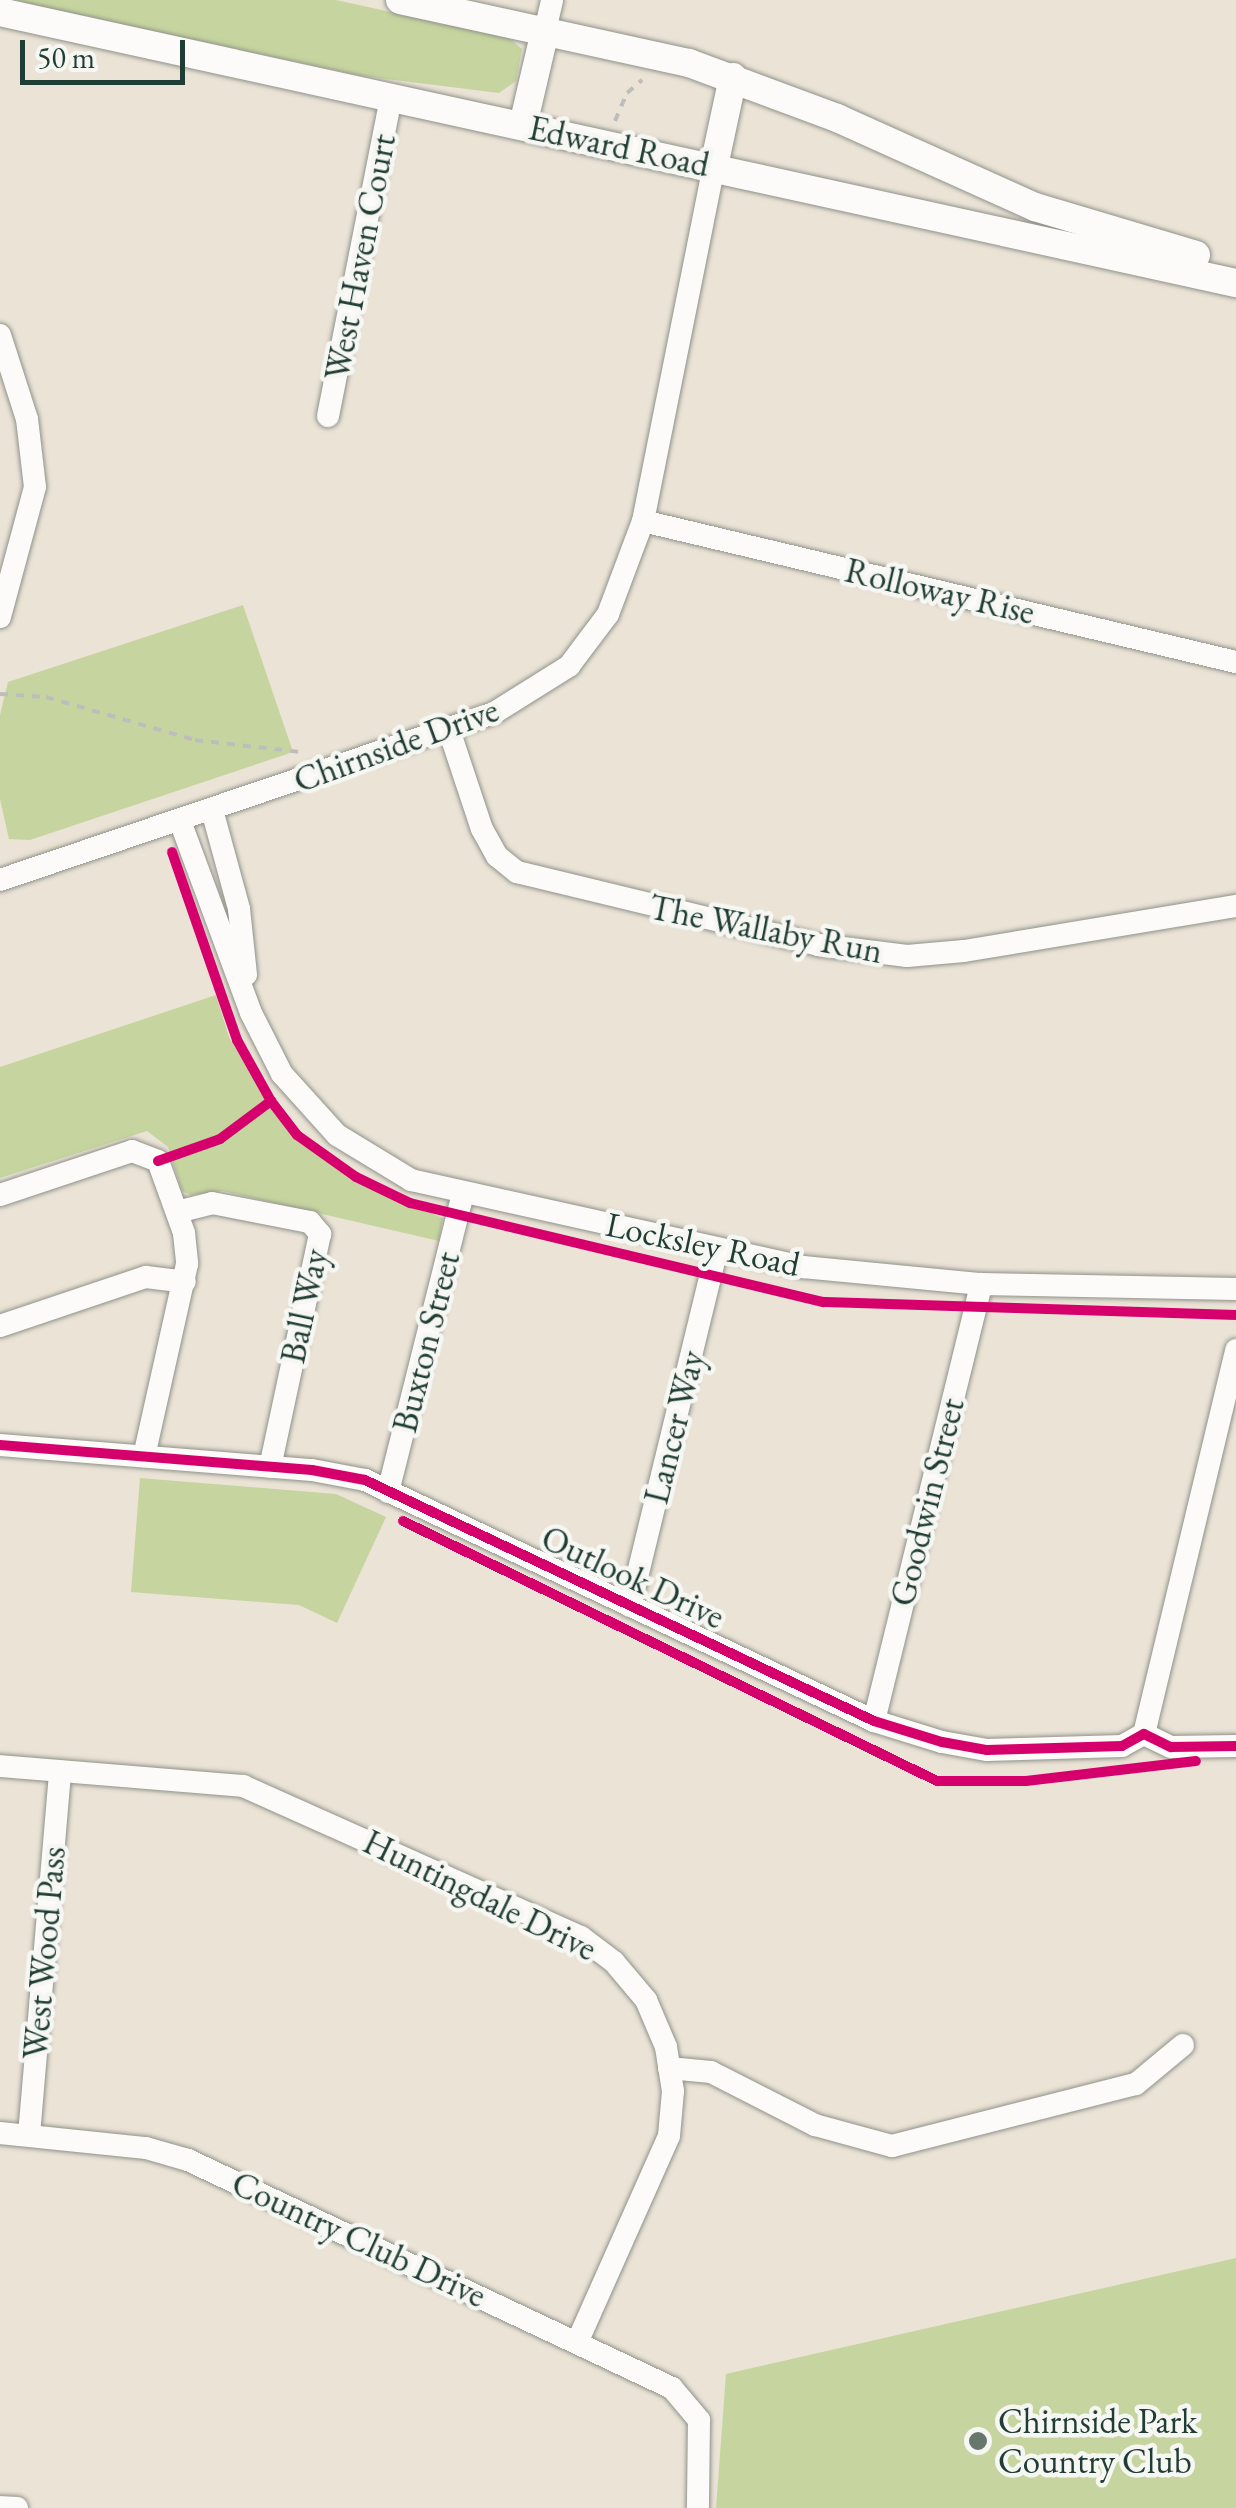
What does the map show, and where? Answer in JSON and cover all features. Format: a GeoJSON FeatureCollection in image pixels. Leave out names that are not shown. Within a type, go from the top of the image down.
{"type":"FeatureCollection","features":[{"type":"Feature","properties":{"kind":"main road"},"geometry":{"type":"LineString","coordinates":[[400,0],[733,77],[1035,207],[1236,264]]}},
{"type":"Feature","properties":{"kind":"main road","name":"Edward Road"},"geometry":{"type":"LineString","coordinates":[[0,12],[714,166],[1236,284]]}},
{"type":"Feature","properties":{"kind":"main road"},"geometry":{"type":"LineString","coordinates":[[523,125],[546,31]]}},
{"type":"Feature","properties":{"kind":"main road"},"geometry":{"type":"LineString","coordinates":[[714,166],[733,77]]}},
{"type":"Feature","properties":{"kind":"street"},"geometry":{"type":"LineString","coordinates":[[546,31],[552,0]]}},
{"type":"Feature","properties":{"kind":"street","name":"West Haven Court"},"geometry":{"type":"LineString","coordinates":[[328,416],[391,97]]}},
{"type":"Feature","properties":{"kind":"street","name":"Chirnside Drive"},"geometry":{"type":"LineString","coordinates":[[0,880],[449,730],[494,713],[569,666],[608,614],[644,521],[714,166]]}},
{"type":"Feature","properties":{"kind":"street"},"geometry":{"type":"LineString","coordinates":[[0,335],[35,467],[0,618]]}},
{"type":"Feature","properties":{"kind":"street","name":"Rolloway Rise"},"geometry":{"type":"LineString","coordinates":[[644,521],[1236,662]]}},
{"type":"Feature","properties":{"kind":"street","name":"The Wallaby Run"},"geometry":{"type":"LineString","coordinates":[[449,730],[482,830],[496,856],[517,872],[818,945],[907,956],[964,951],[1236,906]]}},
{"type":"Feature","properties":{"kind":"street","name":"Locksley Road"},"geometry":{"type":"LineString","coordinates":[[212,810],[239,909],[251,1013]]}},
{"type":"Feature","properties":{"kind":"street","name":"Locksley Road"},"geometry":{"type":"LineString","coordinates":[[180,821],[251,1013],[282,1074],[337,1135],[411,1180],[804,1267],[980,1284],[1236,1289]]}},
{"type":"Feature","properties":{"kind":"street"},"geometry":{"type":"LineString","coordinates":[[0,1194],[146,1152],[163,1170],[187,1249],[185,1282],[144,1456]]}},
{"type":"Feature","properties":{"kind":"street","name":"Buxton Street"},"geometry":{"type":"LineString","coordinates":[[388,1492],[463,1193]]}},
{"type":"Feature","properties":{"kind":"street","name":"Ball Way"},"geometry":{"type":"LineString","coordinates":[[177,1212],[212,1204],[310,1222],[320,1234],[270,1467]]}},
{"type":"Feature","properties":{"kind":"street","name":"Lancer Way"},"geometry":{"type":"LineString","coordinates":[[630,1606],[718,1249]]}},
{"type":"Feature","properties":{"kind":"street"},"geometry":{"type":"LineString","coordinates":[[0,1326],[139,1279],[185,1282]]}},
{"type":"Feature","properties":{"kind":"street","name":"Goodwin Street"},"geometry":{"type":"LineString","coordinates":[[874,1721],[980,1284]]}},
{"type":"Feature","properties":{"kind":"street"},"geometry":{"type":"LineString","coordinates":[[1236,1350],[1144,1734],[1171,1747],[1236,1746]]}},
{"type":"Feature","properties":{"kind":"street","name":"Outlook Drive"},"geometry":{"type":"LineString","coordinates":[[0,1445],[333,1472],[388,1492],[874,1721],[987,1750],[1122,1746],[1144,1734]]}},
{"type":"Feature","properties":{"kind":"street","name":"Huntingdale Drive"},"geometry":{"type":"LineString","coordinates":[[0,1766],[242,1786],[581,1937],[614,1962],[646,2000],[669,2068],[669,2136],[578,2340]]}},
{"type":"Feature","properties":{"kind":"street","name":"West Wood Pass"},"geometry":{"type":"LineString","coordinates":[[29,2135],[60,1770]]}},
{"type":"Feature","properties":{"kind":"street"},"geometry":{"type":"LineString","coordinates":[[669,2068],[711,2072],[815,2126],[892,2146],[1136,2084],[1183,2045]]}},
{"type":"Feature","properties":{"kind":"street","name":"Country Club Drive"},"geometry":{"type":"LineString","coordinates":[[0,2133],[146,2148],[188,2160],[578,2340],[672,2388],[696,2411],[703,2450],[698,2508]]}},
{"type":"Feature","properties":{"kind":"street"},"geometry":{"type":"LineString","coordinates":[[0,2506],[18,2508]]}},
{"type":"Feature","properties":{"kind":"path"},"geometry":{"type":"LineString","coordinates":[[0,694],[46,697],[195,740],[301,752]]}},
{"type":"Feature","properties":{"kind":"green space"},"geometry":{"type":"Polygon","coordinates":[[[9,0],[336,0],[509,38],[522,49],[516,81],[499,93],[362,76],[9,0]]]}},
{"type":"Feature","properties":{"kind":"green space"},"geometry":{"type":"Polygon","coordinates":[[[243,605],[293,752],[30,840],[9,839],[0,799],[0,715],[8,682],[243,605]]]}},
{"type":"Feature","properties":{"kind":"green space"},"geometry":{"type":"Polygon","coordinates":[[[216,995],[229,1037],[270,1106],[353,1181],[443,1218],[439,1241],[223,1191],[190,1195],[182,1191],[168,1147],[147,1131],[0,1178],[0,1067],[216,995]]]}},
{"type":"Feature","properties":{"kind":"green space"},"geometry":{"type":"Polygon","coordinates":[[[140,1478],[336,1494],[386,1517],[337,1623],[299,1605],[131,1592],[140,1478]]]}},
{"type":"Feature","properties":{"kind":"green space","name":"Chirnside Park Country Club"},"geometry":{"type":"Polygon","coordinates":[[[1236,2258],[1236,2508],[716,2508],[726,2374],[1236,2258]]]}},
{"type":"Feature","properties":{"kind":"cycle path"},"geometry":{"type":"LineString","coordinates":[[172,852],[237,1040],[271,1101],[297,1135],[356,1177],[410,1203],[823,1302],[1236,1315]]}},
{"type":"Feature","properties":{"kind":"cycle path"},"geometry":{"type":"LineString","coordinates":[[158,1161],[220,1139],[271,1101]]}},
{"type":"Feature","properties":{"kind":"cycle path"},"geometry":{"type":"LineString","coordinates":[[0,1445],[312,1470],[365,1480],[874,1721],[942,1742],[987,1750],[1122,1746],[1144,1734],[1171,1747],[1236,1746]]}},
{"type":"Feature","properties":{"kind":"cycle path"},"geometry":{"type":"LineString","coordinates":[[403,1521],[937,1781],[1026,1781],[1196,1761]]}},
{"type":"Feature","properties":{"kind":"place","name":"Chirnside Park Country Club"},"geometry":{"type":"Point","coordinates":[978,2441]}}]}
